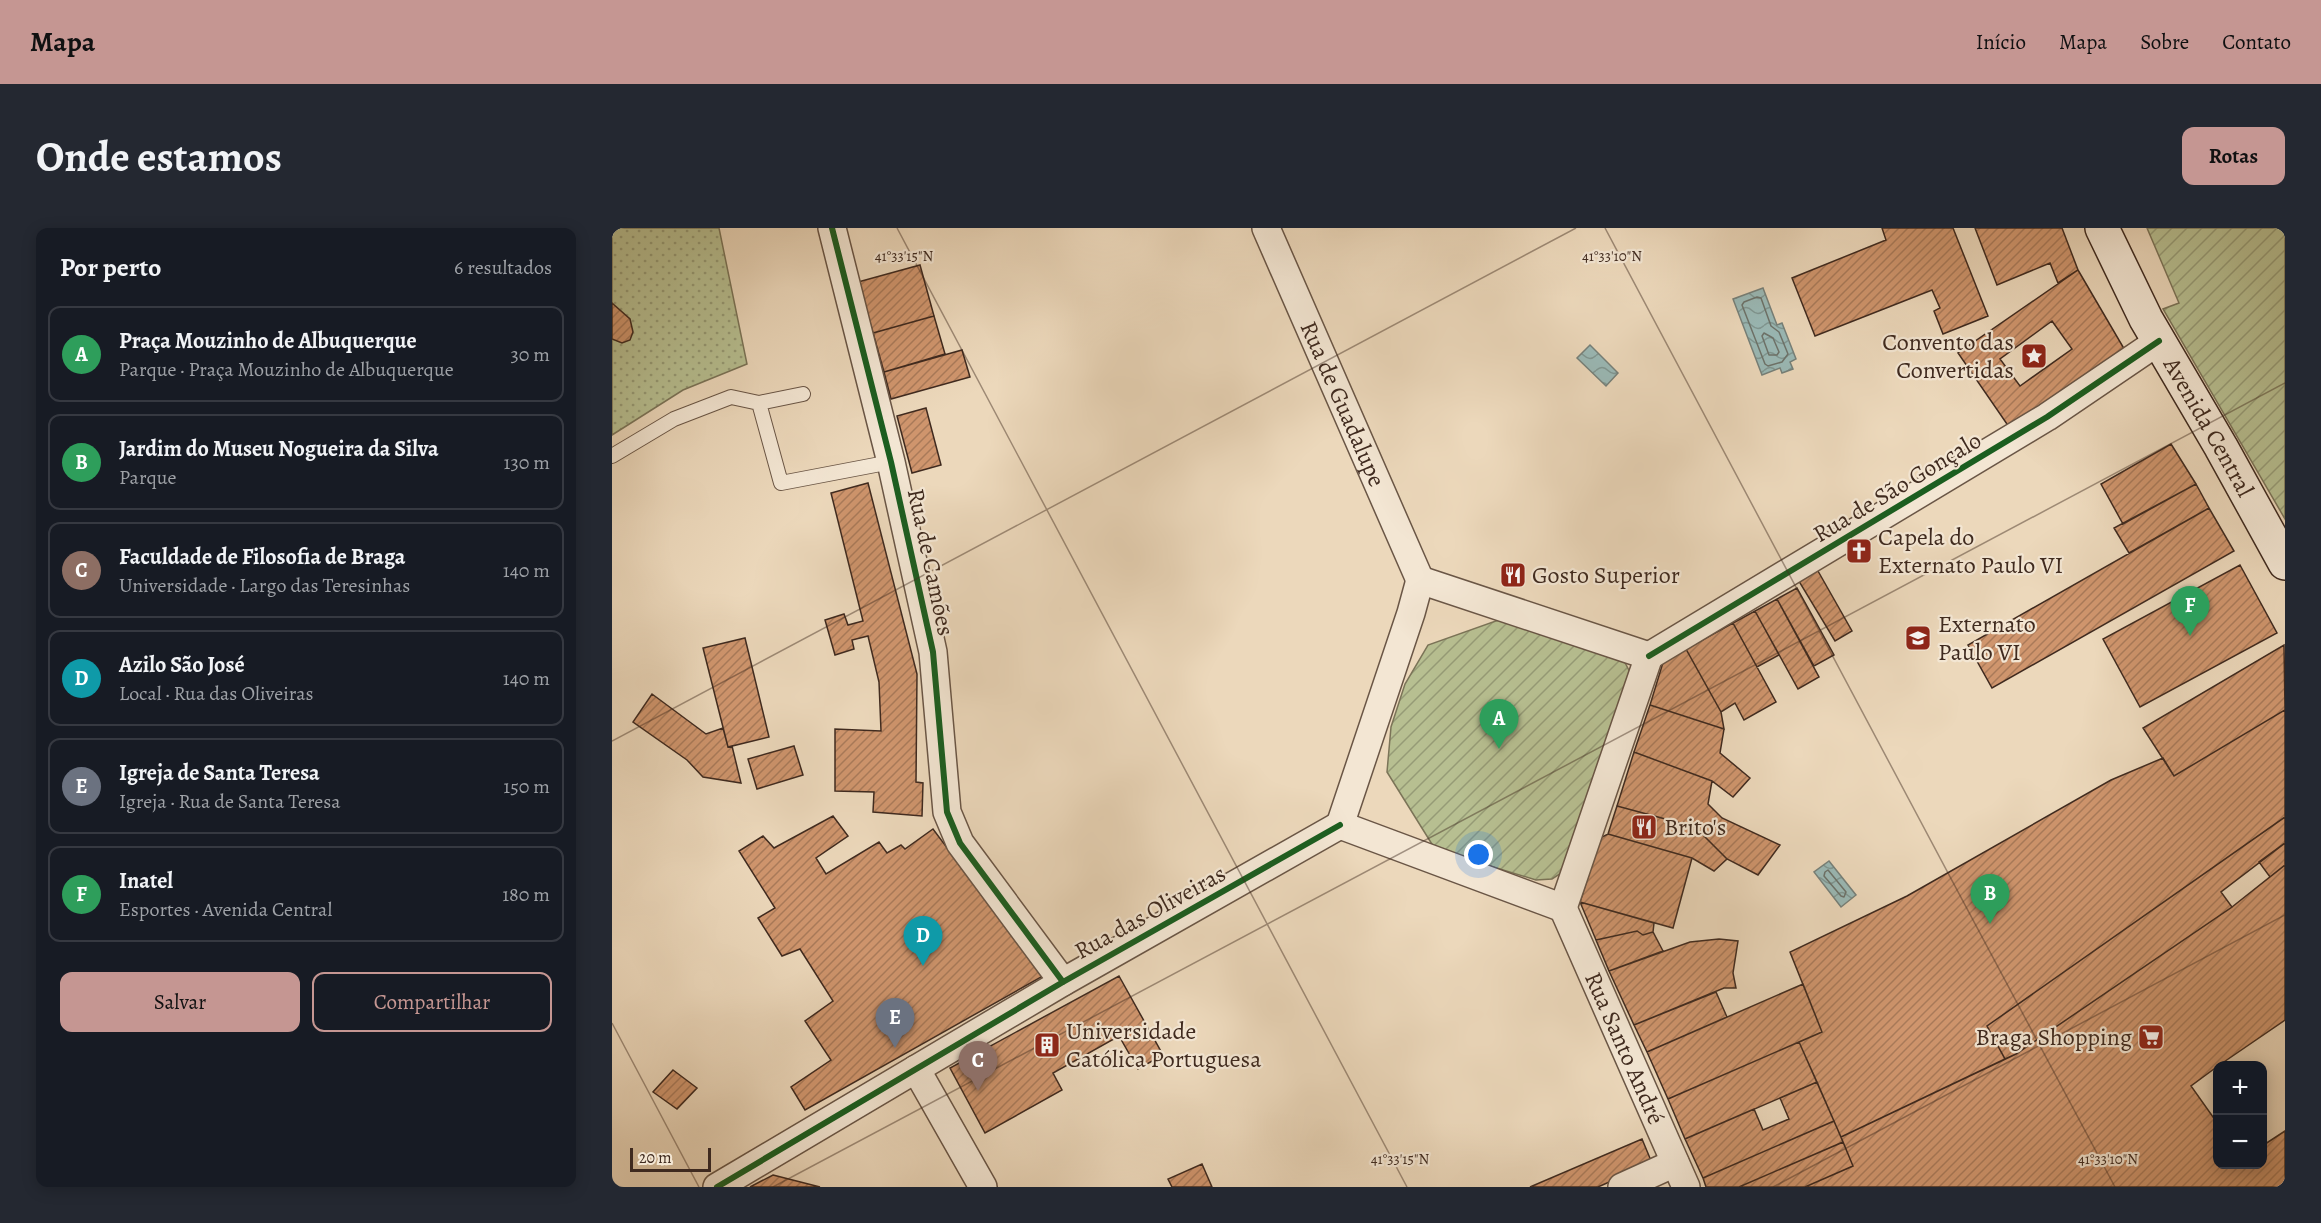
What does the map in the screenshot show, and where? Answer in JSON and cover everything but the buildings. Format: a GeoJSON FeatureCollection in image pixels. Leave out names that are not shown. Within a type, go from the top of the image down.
{"type":"FeatureCollection","features":[{"type":"Feature","properties":{"kind":"street","name":"Rua de Camões"},"geometry":{"type":"LineString","coordinates":[[832,228],[891,462],[933,652],[947,812],[960,843],[1063,982]]}},
{"type":"Feature","properties":{"kind":"street","name":"Rua de Guadalupe"},"geometry":{"type":"LineString","coordinates":[[1266,228],[1420,580]]}},
{"type":"Feature","properties":{"kind":"street","name":"Avenida Central"},"geometry":{"type":"LineString","coordinates":[[2102,228],[2146,319],[2221,447],[2285,563]]}},
{"type":"Feature","properties":{"kind":"street","name":"Rua de São Gonçalo"},"geometry":{"type":"LineString","coordinates":[[1649,656],[2037,423],[2159,341]]}},
{"type":"Feature","properties":{"kind":"street"},"geometry":{"type":"LineString","coordinates":[[1420,580],[1649,656],[1563,908],[1340,825],[1412,613],[1420,580]]}},
{"type":"Feature","properties":{"kind":"street","name":"Rua das Oliveiras"},"geometry":{"type":"LineString","coordinates":[[717,1187],[1063,982],[1340,825]]}},
{"type":"Feature","properties":{"kind":"street","name":"Rua Santo André"},"geometry":{"type":"LineString","coordinates":[[1563,908],[1681,1175]]}},
{"type":"Feature","properties":{"kind":"street"},"geometry":{"type":"LineString","coordinates":[[916,1069],[982,1187]]}},
{"type":"Feature","properties":{"kind":"street"},"geometry":{"type":"LineString","coordinates":[[1622,1187],[1681,1175]]}},
{"type":"Feature","properties":{"kind":"lane"},"geometry":{"type":"LineString","coordinates":[[612,456],[674,419],[731,397],[759,403],[803,394]]}},
{"type":"Feature","properties":{"kind":"lane"},"geometry":{"type":"LineString","coordinates":[[759,403],[781,483],[891,462]]}},
{"type":"Feature","properties":{"kind":"green space"},"geometry":{"type":"Polygon","coordinates":[[[612,228],[719,228],[747,364],[683,390],[612,435],[612,228]]]}},
{"type":"Feature","properties":{"kind":"green space"},"geometry":{"type":"Polygon","coordinates":[[[2147,228],[2285,228],[2285,519],[2163,309],[2179,303],[2147,228]]]}},
{"type":"Feature","properties":{"kind":"green space"},"geometry":{"type":"Polygon","coordinates":[[[1507,617],[1621,655],[1633,678],[1566,870],[1552,879],[1536,880],[1435,849],[1387,772],[1391,727],[1405,684],[1428,645],[1507,617]]]}},
{"type":"Feature","properties":{"kind":"water"},"geometry":{"type":"Polygon","coordinates":[[[1763,288],[1777,325],[1782,323],[1796,359],[1790,362],[1793,369],[1782,373],[1780,368],[1762,375],[1733,299],[1763,288]]]}},
{"type":"Feature","properties":{"kind":"water"},"geometry":{"type":"Polygon","coordinates":[[[1590,345],[1618,373],[1606,386],[1577,358],[1590,345]]]}},
{"type":"Feature","properties":{"kind":"water"},"geometry":{"type":"Polygon","coordinates":[[[1829,861],[1856,895],[1841,907],[1814,872],[1829,861]]]}},
{"type":"Feature","properties":{"kind":"cycle path"},"geometry":{"type":"LineString","coordinates":[[832,228],[891,462],[933,652],[947,812],[960,843],[1063,982]]}},
{"type":"Feature","properties":{"kind":"cycle path"},"geometry":{"type":"LineString","coordinates":[[1649,656],[2047,417],[2159,341]]}},
{"type":"Feature","properties":{"kind":"cycle path"},"geometry":{"type":"LineString","coordinates":[[717,1187],[1063,982],[1340,825]]}},
{"type":"Feature","properties":{"kind":"place","name":"Convento das Convertidas"},"geometry":{"type":"Point","coordinates":[2034,356]}},
{"type":"Feature","properties":{"kind":"place","name":"Capela do Externato Paulo VI"},"geometry":{"type":"Point","coordinates":[1859,551]}},
{"type":"Feature","properties":{"kind":"place","name":"Gosto Superior"},"geometry":{"type":"Point","coordinates":[1513,575]}},
{"type":"Feature","properties":{"kind":"place","name":"Inatel"},"geometry":{"type":"Point","coordinates":[2190,636]}},
{"type":"Feature","properties":{"kind":"place","name":"Externato Paulo VI"},"geometry":{"type":"Point","coordinates":[1918,638]}},
{"type":"Feature","properties":{"kind":"place","name":"Praça Mouzinho de Albuquerque"},"geometry":{"type":"Point","coordinates":[1499,749]}},
{"type":"Feature","properties":{"kind":"place","name":"Brito's"},"geometry":{"type":"Point","coordinates":[1644,827]}},
{"type":"Feature","properties":{"kind":"place","name":"Jardim do Museu Nogueira da Silva"},"geometry":{"type":"Point","coordinates":[1990,924]}},
{"type":"Feature","properties":{"kind":"place","name":"Azilo São José"},"geometry":{"type":"Point","coordinates":[923,966]}},
{"type":"Feature","properties":{"kind":"place","name":"Braga Shopping"},"geometry":{"type":"Point","coordinates":[2151,1037]}},
{"type":"Feature","properties":{"kind":"place","name":"Universidade Católica Portuguesa"},"geometry":{"type":"Point","coordinates":[1047,1045]}},
{"type":"Feature","properties":{"kind":"place","name":"Igreja de Santa Teresa"},"geometry":{"type":"Point","coordinates":[895,1048]}},
{"type":"Feature","properties":{"kind":"place","name":"Faculdade de Filosofia de Braga"},"geometry":{"type":"Point","coordinates":[978,1091]}}]}
